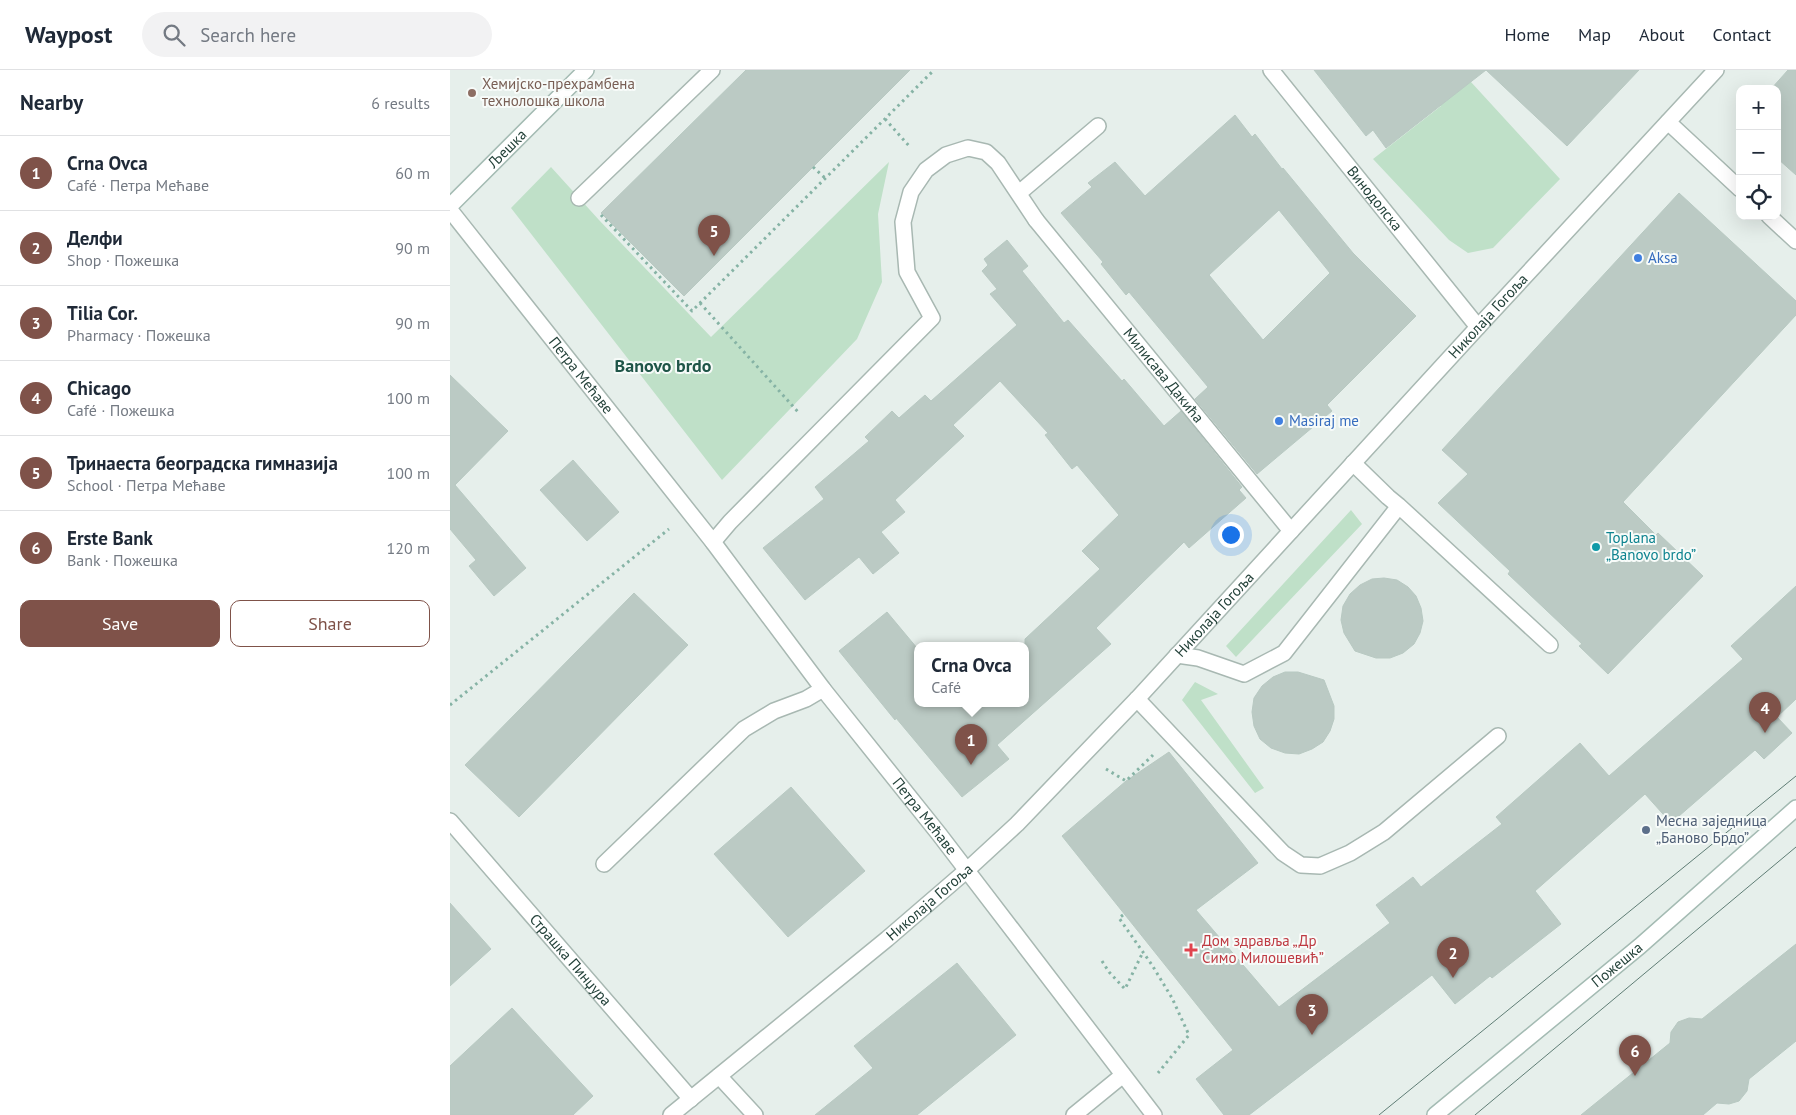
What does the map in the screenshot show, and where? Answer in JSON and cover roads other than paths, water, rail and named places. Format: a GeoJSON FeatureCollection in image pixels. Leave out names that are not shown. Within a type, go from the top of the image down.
{"type":"FeatureCollection","features":[{"type":"Feature","properties":{"kind":"street","name":"Љешка"},"geometry":{"type":"LineString","coordinates":[[450,206],[586,70]]}},
{"type":"Feature","properties":{"kind":"street"},"geometry":{"type":"LineString","coordinates":[[581,197],[712,70]]}},
{"type":"Feature","properties":{"kind":"street","name":"Винодолска"},"geometry":{"type":"LineString","coordinates":[[1271,70],[1478,327]]}},
{"type":"Feature","properties":{"kind":"street","name":"Николаја Гогоља"},"geometry":{"type":"LineString","coordinates":[[671,1115],[888,939],[1017,824],[1137,699],[1716,70]]}},
{"type":"Feature","properties":{"kind":"street"},"geometry":{"type":"LineString","coordinates":[[1668,122],[1736,185]]}},
{"type":"Feature","properties":{"kind":"street"},"geometry":{"type":"LineString","coordinates":[[1019,192],[1098,126]]}},
{"type":"Feature","properties":{"kind":"street","name":"Милисава Дакића"},"geometry":{"type":"LineString","coordinates":[[713,542],[730,522],[932,318],[907,272],[903,222],[911,192],[926,170],[946,155],[968,148],[986,152],[998,162],[1036,220],[1291,531]]}},
{"type":"Feature","properties":{"kind":"street","name":"Петра Мећаве"},"geometry":{"type":"LineString","coordinates":[[450,210],[713,542],[823,689],[1154,1115]]}},
{"type":"Feature","properties":{"kind":"street"},"geometry":{"type":"LineString","coordinates":[[1773,220],[1796,242]]}},
{"type":"Feature","properties":{"kind":"street"},"geometry":{"type":"LineString","coordinates":[[1353,463],[1550,645]]}},
{"type":"Feature","properties":{"kind":"street"},"geometry":{"type":"LineString","coordinates":[[1177,655],[1198,658],[1244,674],[1284,652],[1400,506]]}},
{"type":"Feature","properties":{"kind":"street"},"geometry":{"type":"LineString","coordinates":[[604,864],[744,729],[774,711],[806,699],[823,689]]}},
{"type":"Feature","properties":{"kind":"street"},"geometry":{"type":"LineString","coordinates":[[1137,699],[1283,853],[1301,864],[1320,866],[1350,853],[1384,832],[1498,736]]}},
{"type":"Feature","properties":{"kind":"street","name":"Пожешка"},"geometry":{"type":"LineString","coordinates":[[1435,1115],[1640,946],[1796,808]]}},
{"type":"Feature","properties":{"kind":"street","name":"Страшка Пинџура"},"geometry":{"type":"LineString","coordinates":[[450,821],[691,1099]]}},
{"type":"Feature","properties":{"kind":"street"},"geometry":{"type":"LineString","coordinates":[[1074,1115],[1123,1075]]}},
{"type":"Feature","properties":{"kind":"street"},"geometry":{"type":"LineString","coordinates":[[719,1076],[755,1115]]}},
{"type":"Feature","properties":{"kind":"tram line"},"geometry":{"type":"LineString","coordinates":[[1379,1115],[1796,776]]}},
{"type":"Feature","properties":{"kind":"tram line"},"geometry":{"type":"LineString","coordinates":[[1475,1115],[1796,847]]}},
{"type":"Feature","properties":{"kind":"place","name":"Хемијско-прехрамбена технолошка школа"},"geometry":{"type":"Point","coordinates":[472,93]}},
{"type":"Feature","properties":{"kind":"place","name":"Тринаеста београдска гимназија"},"geometry":{"type":"Point","coordinates":[714,256]}},
{"type":"Feature","properties":{"kind":"place","name":"Aksa"},"geometry":{"type":"Point","coordinates":[1638,258]}},
{"type":"Feature","properties":{"kind":"place","name":"Masiraj me"},"geometry":{"type":"Point","coordinates":[1279,421]}},
{"type":"Feature","properties":{"kind":"place","name":"Toplana „Banovo brdo”"},"geometry":{"type":"Point","coordinates":[1596,547]}},
{"type":"Feature","properties":{"kind":"place","name":"Chicago"},"geometry":{"type":"Point","coordinates":[1765,733]}},
{"type":"Feature","properties":{"kind":"place","name":"Crna Ovca"},"geometry":{"type":"Point","coordinates":[971,765]}},
{"type":"Feature","properties":{"kind":"place","name":"Месна заједница „Баново Брдо”"},"geometry":{"type":"Point","coordinates":[1646,830]}},
{"type":"Feature","properties":{"kind":"place","name":"Дом здравља „Др Симо Милошевић”"},"geometry":{"type":"Point","coordinates":[1191,950]}},
{"type":"Feature","properties":{"kind":"place","name":"Делфи"},"geometry":{"type":"Point","coordinates":[1453,978]}},
{"type":"Feature","properties":{"kind":"place","name":"Tilia Cor."},"geometry":{"type":"Point","coordinates":[1312,1035]}},
{"type":"Feature","properties":{"kind":"place","name":"Erste Bank"},"geometry":{"type":"Point","coordinates":[1635,1076]}},
{"type":"Feature","properties":{"kind":"district","name":"Banovo brdo"},"geometry":{"type":"Point","coordinates":[663,366]}}]}
